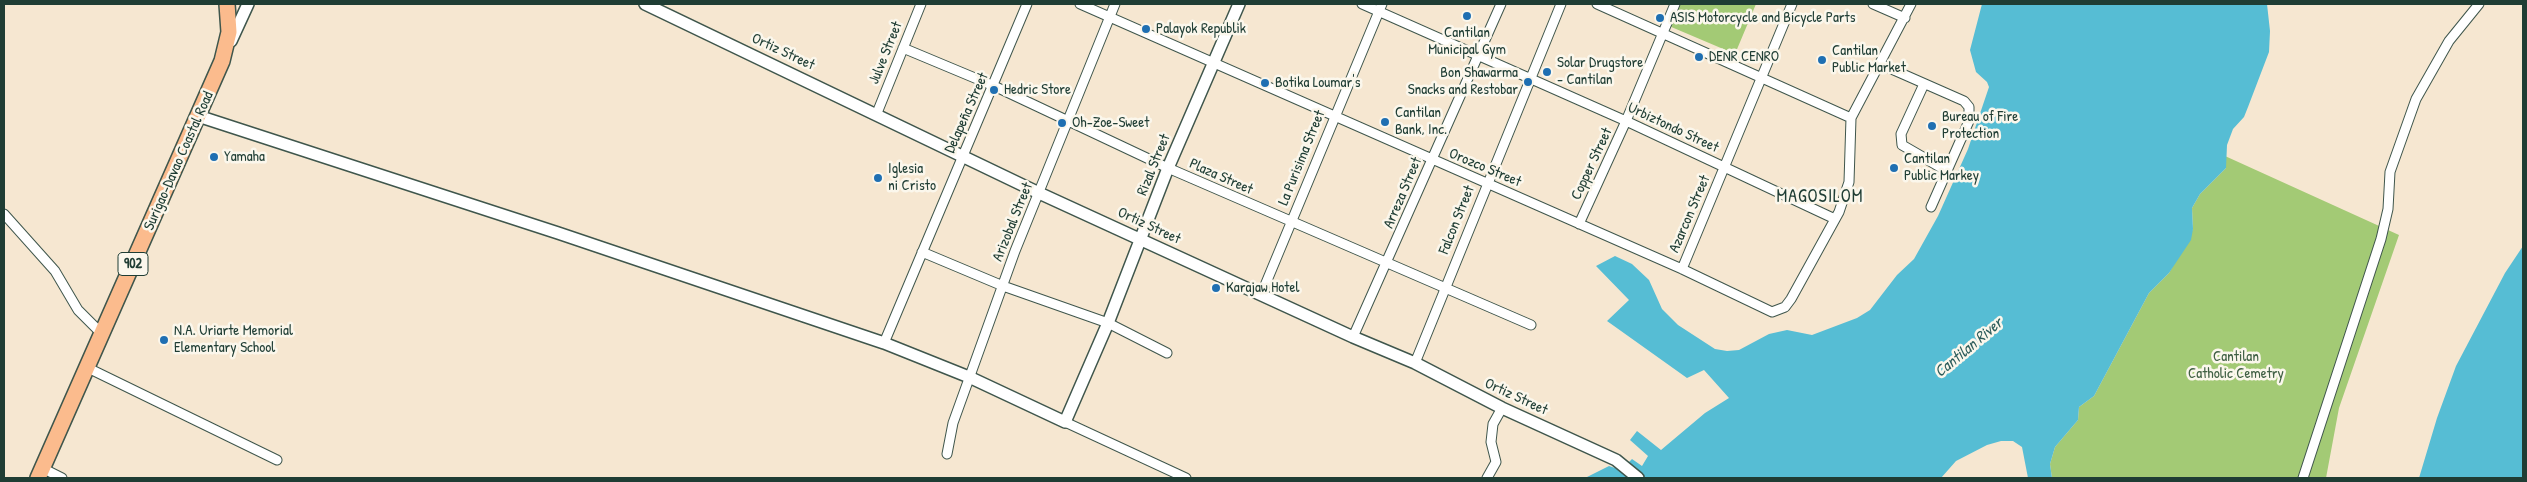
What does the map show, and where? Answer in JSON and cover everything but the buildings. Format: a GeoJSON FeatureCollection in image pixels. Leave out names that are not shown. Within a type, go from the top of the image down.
{"type":"FeatureCollection","features":[{"type":"Feature","properties":{"kind":"highway","name":"Surigao-Davao Coastal Road"},"geometry":{"type":"LineString","coordinates":[[40,473],[88,368],[101,333],[227,49],[230,21],[227,4]]}},
{"type":"Feature","properties":{"kind":"street"},"geometry":{"type":"LineString","coordinates":[[227,49],[248,4]]}},
{"type":"Feature","properties":{"kind":"street","name":"Ortiz Street"},"geometry":{"type":"LineString","coordinates":[[645,4],[963,154],[1039,192],[1353,338],[1415,363],[1502,408],[1624,465],[1638,478]]}},
{"type":"Feature","properties":{"kind":"street","name":"Julve Street"},"geometry":{"type":"LineString","coordinates":[[877,113],[921,4]]}},
{"type":"Feature","properties":{"kind":"street","name":"Delapeña Street"},"geometry":{"type":"LineString","coordinates":[[884,343],[1028,4]]}},
{"type":"Feature","properties":{"kind":"street","name":"Orozco Street"},"geometry":{"type":"LineString","coordinates":[[1080,4],[1682,269],[1772,312],[1785,308],[1835,218],[1849,182],[1851,118]]}},
{"type":"Feature","properties":{"kind":"street","name":"Arizobal Street"},"geometry":{"type":"LineString","coordinates":[[947,454],[953,423],[969,377],[1039,192],[1069,123],[1115,4]]}},
{"type":"Feature","properties":{"kind":"street","name":"Rizal Street"},"geometry":{"type":"LineString","coordinates":[[1065,422],[1108,323],[1168,168],[1239,4]]}},
{"type":"Feature","properties":{"kind":"street","name":"Urbiztondo Street"},"geometry":{"type":"LineString","coordinates":[[1362,4],[1380,7],[1531,80],[1626,121],[1835,218]]}},
{"type":"Feature","properties":{"kind":"street","name":"Arreza Street"},"geometry":{"type":"LineString","coordinates":[[1353,338],[1501,4]]}},
{"type":"Feature","properties":{"kind":"street","name":"Falcon Street"},"geometry":{"type":"LineString","coordinates":[[1415,363],[1561,4]]}},
{"type":"Feature","properties":{"kind":"street"},"geometry":{"type":"LineString","coordinates":[[1597,4],[1851,118],[1911,4]]}},
{"type":"Feature","properties":{"kind":"street","name":"Copper Street"},"geometry":{"type":"LineString","coordinates":[[1579,224],[1626,121],[1675,4]]}},
{"type":"Feature","properties":{"kind":"street","name":"Azarcon Street"},"geometry":{"type":"LineString","coordinates":[[1682,269],[1726,167],[1792,4]]}},
{"type":"Feature","properties":{"kind":"street"},"geometry":{"type":"LineString","coordinates":[[1873,4],[1905,18]]}},
{"type":"Feature","properties":{"kind":"street"},"geometry":{"type":"LineString","coordinates":[[2303,478],[2381,240],[2388,209],[2390,172],[2416,99],[2449,41],[2479,4]]}},
{"type":"Feature","properties":{"kind":"street","name":"La Purisima Street"},"geometry":{"type":"LineString","coordinates":[[1261,295],[1380,7]]}},
{"type":"Feature","properties":{"kind":"street","name":"Plaza Street"},"geometry":{"type":"LineString","coordinates":[[904,48],[994,86],[1168,168],[1444,290],[1530,325]]}},
{"type":"Feature","properties":{"kind":"street"},"geometry":{"type":"LineString","coordinates":[[1880,64],[1964,101],[1969,106],[1969,120],[1931,207]]}},
{"type":"Feature","properties":{"kind":"street"},"geometry":{"type":"LineString","coordinates":[[1924,84],[1901,134],[1902,146],[1947,171]]}},
{"type":"Feature","properties":{"kind":"street"},"geometry":{"type":"LineString","coordinates":[[198,116],[558,233],[884,343],[969,377],[1186,478]]}},
{"type":"Feature","properties":{"kind":"street"},"geometry":{"type":"LineString","coordinates":[[4,214],[55,271],[78,310],[101,333]]}},
{"type":"Feature","properties":{"kind":"street"},"geometry":{"type":"LineString","coordinates":[[922,252],[1003,286],[1108,323],[1167,353]]}},
{"type":"Feature","properties":{"kind":"street"},"geometry":{"type":"LineString","coordinates":[[88,368],[277,460]]}},
{"type":"Feature","properties":{"kind":"street"},"geometry":{"type":"LineString","coordinates":[[1487,478],[1496,462],[1492,442],[1493,424],[1502,408]]}},
{"type":"Feature","properties":{"kind":"street"},"geometry":{"type":"LineString","coordinates":[[40,473],[62,478]]}},
{"type":"Feature","properties":{"kind":"green space"},"geometry":{"type":"Polygon","coordinates":[[[1678,4],[1756,4],[1735,54],[1669,26],[1678,4]]]}},
{"type":"Feature","properties":{"kind":"green space","name":"Cantilan Catholic Cemetry"},"geometry":{"type":"Polygon","coordinates":[[[2225,156],[2399,235],[2339,408],[2326,478],[2052,478],[2050,464],[2055,447],[2078,420],[2079,407],[2094,396],[2149,293],[2169,273],[2193,229],[2192,208],[2200,194],[2226,168],[2225,156]]]}},
{"type":"Feature","properties":{"kind":"water","name":"Cantilan River"},"geometry":{"type":"Polygon","coordinates":[[[1982,4],[2267,4],[2270,31],[2269,52],[2244,117],[2233,129],[2227,145],[2226,168],[2200,194],[2192,208],[2193,229],[2191,240],[2169,273],[2149,293],[2094,396],[2079,407],[2078,420],[2055,447],[2050,464],[2052,478],[2028,478],[2022,447],[2013,441],[2001,441],[1987,445],[1956,461],[1941,478],[1585,478],[1609,466],[1621,470],[1632,459],[1642,466],[1648,456],[1630,440],[1637,431],[1661,450],[1705,413],[1729,398],[1704,370],[1687,378],[1607,321],[1629,300],[1596,266],[1615,256],[1632,264],[1649,280],[1662,309],[1678,325],[1715,349],[1727,351],[1739,350],[1769,334],[1787,330],[1812,335],[1857,318],[1870,310],[1897,275],[1914,259],[1938,216],[1968,149],[1989,87],[1987,82],[1976,72],[1970,50],[1982,4]]]}},
{"type":"Feature","properties":{"kind":"water"},"geometry":{"type":"Polygon","coordinates":[[[2523,246],[2523,478],[2419,478],[2437,418],[2456,366],[2505,273],[2523,246]]]}},
{"type":"Feature","properties":{"kind":"place","name":"Cantilan Municipal Gym"},"geometry":{"type":"Point","coordinates":[1467,16]}},
{"type":"Feature","properties":{"kind":"place","name":"ASIS Motorcycle and Bicycle Parts"},"geometry":{"type":"Point","coordinates":[1660,18]}},
{"type":"Feature","properties":{"kind":"place","name":"Palayok Republik"},"geometry":{"type":"Point","coordinates":[1146,29]}},
{"type":"Feature","properties":{"kind":"place","name":"DENR CENRO"},"geometry":{"type":"Point","coordinates":[1699,57]}},
{"type":"Feature","properties":{"kind":"place","name":"Cantilan Public Market"},"geometry":{"type":"Point","coordinates":[1822,60]}},
{"type":"Feature","properties":{"kind":"place","name":"Solar Drugstore - Cantilan"},"geometry":{"type":"Point","coordinates":[1547,72]}},
{"type":"Feature","properties":{"kind":"place","name":"Bon Shawarma Snacks and Restobar"},"geometry":{"type":"Point","coordinates":[1528,82]}},
{"type":"Feature","properties":{"kind":"place","name":"Botika Loumar's"},"geometry":{"type":"Point","coordinates":[1265,83]}},
{"type":"Feature","properties":{"kind":"place","name":"Hedric Store"},"geometry":{"type":"Point","coordinates":[994,90]}},
{"type":"Feature","properties":{"kind":"place","name":"Cantilan Bank, Inc."},"geometry":{"type":"Point","coordinates":[1385,122]}},
{"type":"Feature","properties":{"kind":"place","name":"Oh-Zoe-Sweet"},"geometry":{"type":"Point","coordinates":[1062,123]}},
{"type":"Feature","properties":{"kind":"place","name":"Bureau of Fire Protection"},"geometry":{"type":"Point","coordinates":[1932,126]}},
{"type":"Feature","properties":{"kind":"place","name":"Yamaha"},"geometry":{"type":"Point","coordinates":[214,157]}},
{"type":"Feature","properties":{"kind":"place","name":"Cantilan Public Markey"},"geometry":{"type":"Point","coordinates":[1894,168]}},
{"type":"Feature","properties":{"kind":"place","name":"Iglesia ni Cristo"},"geometry":{"type":"Point","coordinates":[878,178]}},
{"type":"Feature","properties":{"kind":"place","name":"Karajaw Hotel"},"geometry":{"type":"Point","coordinates":[1216,288]}},
{"type":"Feature","properties":{"kind":"place","name":"N.A. Uriarte Memorial Elementary School"},"geometry":{"type":"Point","coordinates":[164,340]}},
{"type":"Feature","properties":{"kind":"district","name":"MAGOSILOM"},"geometry":{"type":"Point","coordinates":[1820,197]}}]}
